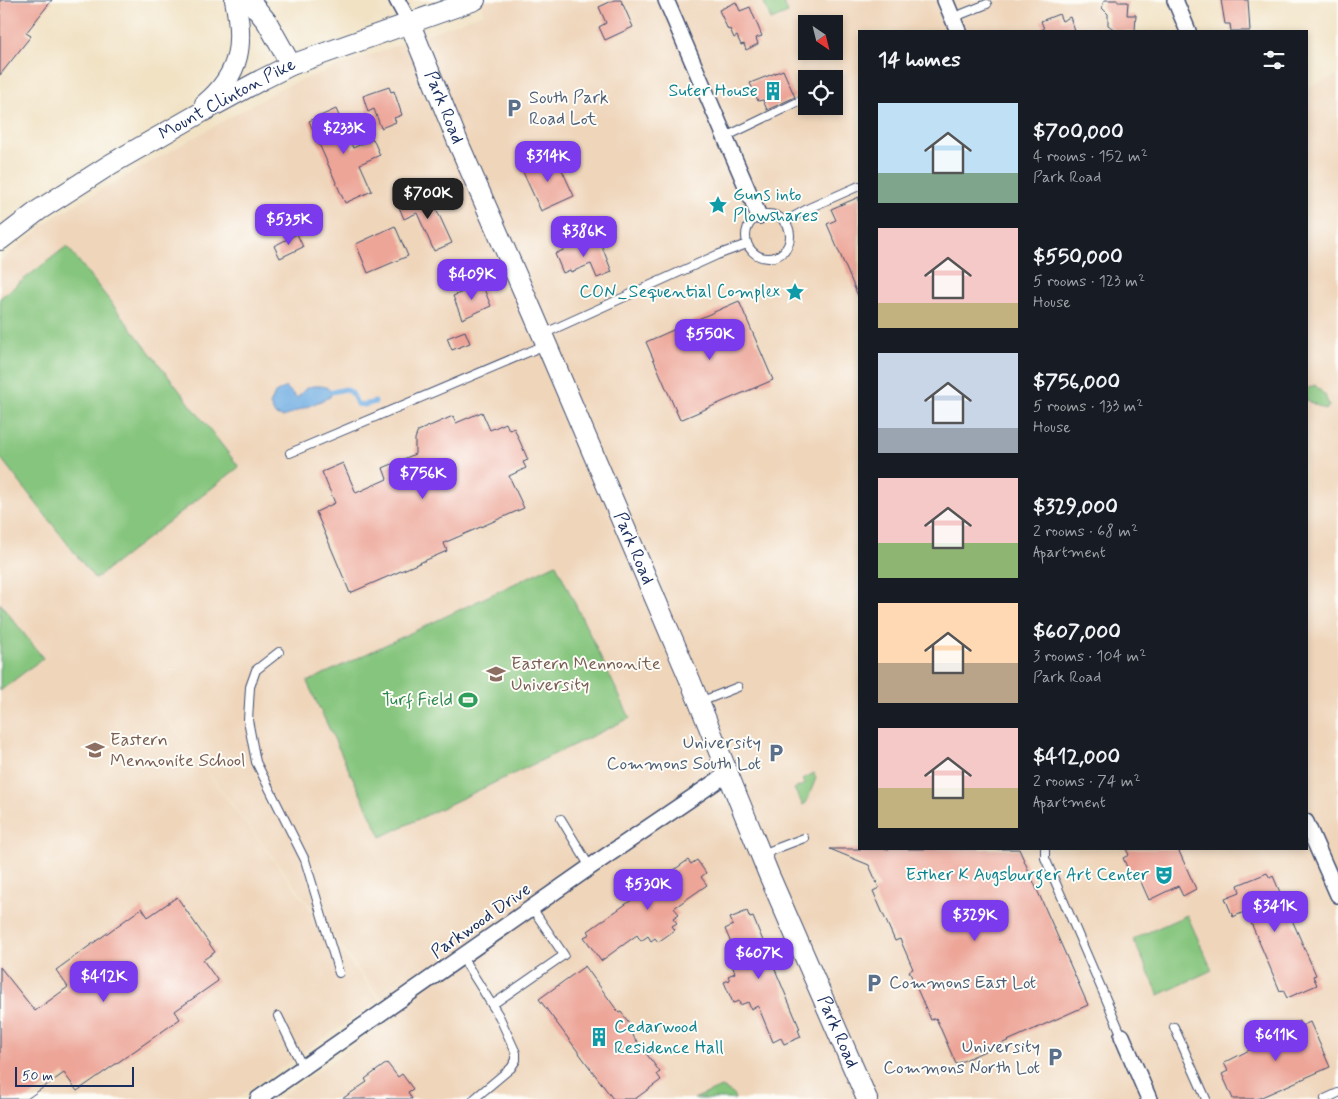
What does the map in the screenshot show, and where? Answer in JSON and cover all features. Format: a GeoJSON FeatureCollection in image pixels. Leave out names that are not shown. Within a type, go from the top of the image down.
{"type":"FeatureCollection","features":[{"type":"Feature","properties":{"kind":"street"},"geometry":{"type":"LineString","coordinates":[[186,120],[214,95],[234,66],[238,55],[240,34],[240,21],[235,0]]}},
{"type":"Feature","properties":{"kind":"street"},"geometry":{"type":"LineString","coordinates":[[249,0],[267,22],[291,65]]}},
{"type":"Feature","properties":{"kind":"street","name":"Park Road"},"geometry":{"type":"LineString","coordinates":[[397,0],[410,24],[460,147],[544,339],[699,703],[761,855],[867,1099]]}},
{"type":"Feature","properties":{"kind":"street","name":"Mount Clinton Pike"},"geometry":{"type":"LineString","coordinates":[[0,240],[79,184],[186,120],[291,65],[475,0]]}},
{"type":"Feature","properties":{"kind":"street"},"geometry":{"type":"LineString","coordinates":[[666,0],[759,216]]}},
{"type":"Feature","properties":{"kind":"street"},"geometry":{"type":"LineString","coordinates":[[945,0],[955,25]]}},
{"type":"Feature","properties":{"kind":"street"},"geometry":{"type":"LineString","coordinates":[[1175,0],[1188,30]]}},
{"type":"Feature","properties":{"kind":"street","name":"Parkwood Drive"},"geometry":{"type":"LineString","coordinates":[[258,1099],[590,867],[727,774]]}},
{"type":"Feature","properties":{"kind":"street"},"geometry":{"type":"LineString","coordinates":[[1308,827],[1338,895]]}},
{"type":"Feature","properties":{"kind":"street"},"geometry":{"type":"LineString","coordinates":[[1122,1036],[1149,1099]]}},
{"type":"Feature","properties":{"kind":"lane"},"geometry":{"type":"LineString","coordinates":[[955,25],[987,4]]}},
{"type":"Feature","properties":{"kind":"lane"},"geometry":{"type":"LineString","coordinates":[[725,137],[798,102]]}},
{"type":"Feature","properties":{"kind":"lane"},"geometry":{"type":"LineString","coordinates":[[784,222],[809,208],[858,186]]}},
{"type":"Feature","properties":{"kind":"lane"},"geometry":{"type":"LineString","coordinates":[[773,215],[784,222],[789,234],[786,248],[777,256],[769,258],[762,258],[756,255],[747,244],[746,231],[749,225],[759,216],[773,215]]}},
{"type":"Feature","properties":{"kind":"lane"},"geometry":{"type":"LineString","coordinates":[[290,453],[544,339],[717,255],[747,244]]}},
{"type":"Feature","properties":{"kind":"lane"},"geometry":{"type":"LineString","coordinates":[[279,652],[256,670],[250,687],[248,720],[256,762],[305,860],[339,973]]}},
{"type":"Feature","properties":{"kind":"lane"},"geometry":{"type":"LineString","coordinates":[[699,703],[738,687]]}},
{"type":"Feature","properties":{"kind":"lane"},"geometry":{"type":"LineString","coordinates":[[561,819],[590,867]]}},
{"type":"Feature","properties":{"kind":"lane"},"geometry":{"type":"LineString","coordinates":[[761,855],[804,838]]}},
{"type":"Feature","properties":{"kind":"lane"},"geometry":{"type":"LineString","coordinates":[[1045,850],[1045,858],[1122,1036]]}},
{"type":"Feature","properties":{"kind":"lane"},"geometry":{"type":"LineString","coordinates":[[492,1005],[564,955],[532,908]]}},
{"type":"Feature","properties":{"kind":"lane"},"geometry":{"type":"LineString","coordinates":[[462,957],[492,1005],[515,1050],[516,1060],[510,1070],[474,1099]]}},
{"type":"Feature","properties":{"kind":"lane"},"geometry":{"type":"LineString","coordinates":[[278,1016],[303,1068]]}},
{"type":"Feature","properties":{"kind":"lane"},"geometry":{"type":"LineString","coordinates":[[1174,1027],[1206,1099]]}},
{"type":"Feature","properties":{"kind":"lane"},"geometry":{"type":"LineString","coordinates":[[1325,1099],[1338,1094]]}},
{"type":"Feature","properties":{"kind":"shaded area","name":"Eastern Mennonite University"},"geometry":{"type":"Polygon","coordinates":[[[479,0],[1093,0],[1106,30],[858,30],[858,850],[1308,850],[1308,87],[1338,75],[1338,1099],[278,1099],[395,1017],[95,624],[379,1000],[236,1099],[0,1099],[0,262],[54,217],[283,87],[485,13],[479,0]]]}},
{"type":"Feature","properties":{"kind":"green space"},"geometry":{"type":"Polygon","coordinates":[[[763,0],[783,0],[788,13],[771,20],[763,0]]]}},
{"type":"Feature","properties":{"kind":"green space"},"geometry":{"type":"Polygon","coordinates":[[[67,246],[239,467],[95,579],[0,457],[0,298],[67,246]]]}},
{"type":"Feature","properties":{"kind":"green space"},"geometry":{"type":"Polygon","coordinates":[[[1315,385],[1325,395],[1329,406],[1326,410],[1308,401],[1308,388],[1315,385]]]}},
{"type":"Feature","properties":{"kind":"green space","name":"Turf Field"},"geometry":{"type":"Polygon","coordinates":[[[556,564],[630,718],[381,837],[307,682],[556,564]]]}},
{"type":"Feature","properties":{"kind":"green space"},"geometry":{"type":"Polygon","coordinates":[[[0,603],[43,658],[0,691],[0,603]]]}},
{"type":"Feature","properties":{"kind":"green space"},"geometry":{"type":"Polygon","coordinates":[[[814,773],[816,778],[806,803],[803,805],[794,789],[805,784],[803,779],[814,773]]]}},
{"type":"Feature","properties":{"kind":"green space"},"geometry":{"type":"Polygon","coordinates":[[[1187,915],[1212,970],[1159,995],[1133,939],[1187,915]]]}},
{"type":"Feature","properties":{"kind":"green space"},"geometry":{"type":"Polygon","coordinates":[[[721,1087],[733,1094],[735,1099],[694,1099],[721,1087]]]}},
{"type":"Feature","properties":{"kind":"water"},"geometry":{"type":"Polygon","coordinates":[[[313,386],[328,388],[332,392],[330,397],[283,417],[275,415],[270,405],[275,393],[286,387],[297,398],[306,388],[313,386]]]}},
{"type":"Feature","properties":{"kind":"building"},"geometry":{"type":"Polygon","coordinates":[[[0,0],[52,0],[26,33],[31,36],[0,75],[0,0]]]}},
{"type":"Feature","properties":{"kind":"building"},"geometry":{"type":"Polygon","coordinates":[[[614,0],[621,0],[633,27],[605,40],[599,27],[606,23],[599,7],[614,0]]]}},
{"type":"Feature","properties":{"kind":"building"},"geometry":{"type":"Polygon","coordinates":[[[1104,0],[1128,2],[1127,15],[1136,15],[1135,30],[1115,30],[1108,25],[1108,14],[1102,8],[1104,0]]]}},
{"type":"Feature","properties":{"kind":"building"},"geometry":{"type":"Polygon","coordinates":[[[1221,0],[1248,0],[1250,30],[1231,30],[1230,24],[1225,24],[1221,0]]]}},
{"type":"Feature","properties":{"kind":"building"},"geometry":{"type":"Polygon","coordinates":[[[736,2],[740,11],[750,7],[762,36],[756,38],[758,44],[746,50],[744,44],[741,45],[737,36],[734,38],[730,29],[728,30],[719,10],[736,2]]]}},
{"type":"Feature","properties":{"kind":"building"},"geometry":{"type":"Polygon","coordinates":[[[1059,14],[1062,21],[1070,17],[1075,30],[1041,30],[1044,29],[1041,21],[1059,14]]]}},
{"type":"Feature","properties":{"kind":"building","name":"Suter House"},"geometry":{"type":"Polygon","coordinates":[[[783,70],[795,97],[767,110],[763,100],[758,101],[750,83],[783,70]]]}},
{"type":"Feature","properties":{"kind":"building"},"geometry":{"type":"Polygon","coordinates":[[[389,87],[391,92],[394,91],[402,115],[394,118],[396,122],[381,128],[374,109],[368,112],[363,96],[389,87]]]}},
{"type":"Feature","properties":{"kind":"building"},"geometry":{"type":"Polygon","coordinates":[[[336,109],[353,148],[373,139],[380,155],[360,164],[372,191],[345,203],[309,121],[336,109]]]}},
{"type":"Feature","properties":{"kind":"building"},"geometry":{"type":"Polygon","coordinates":[[[555,155],[574,196],[541,211],[522,170],[555,155]]]}},
{"type":"Feature","properties":{"kind":"building"},"geometry":{"type":"Polygon","coordinates":[[[429,193],[452,243],[434,251],[417,213],[404,219],[399,207],[429,193]]]}},
{"type":"Feature","properties":{"kind":"building"},"geometry":{"type":"Polygon","coordinates":[[[858,197],[858,296],[827,224],[836,220],[831,209],[858,197]]]}},
{"type":"Feature","properties":{"kind":"building"},"geometry":{"type":"Polygon","coordinates":[[[395,226],[408,256],[368,273],[356,244],[395,226]]]}},
{"type":"Feature","properties":{"kind":"building"},"geometry":{"type":"Polygon","coordinates":[[[297,234],[303,247],[280,258],[274,246],[297,234]]]}},
{"type":"Feature","properties":{"kind":"building"},"geometry":{"type":"Polygon","coordinates":[[[593,238],[597,246],[601,244],[612,272],[597,278],[591,264],[563,273],[555,254],[584,240],[593,238]]]}},
{"type":"Feature","properties":{"kind":"building"},"geometry":{"type":"Polygon","coordinates":[[[482,284],[491,306],[462,319],[453,296],[482,284]]]}},
{"type":"Feature","properties":{"kind":"building"},"geometry":{"type":"Polygon","coordinates":[[[739,301],[773,380],[680,420],[646,342],[739,301]]]}},
{"type":"Feature","properties":{"kind":"building"},"geometry":{"type":"Polygon","coordinates":[[[465,331],[470,343],[452,350],[447,338],[465,331]]]}},
{"type":"Feature","properties":{"kind":"building"},"geometry":{"type":"Polygon","coordinates":[[[482,412],[490,430],[506,423],[509,430],[514,428],[528,460],[523,462],[526,468],[509,476],[524,508],[444,543],[447,551],[350,593],[316,512],[335,503],[322,472],[343,463],[356,493],[387,479],[383,468],[415,454],[415,439],[418,431],[453,416],[456,423],[482,412]]]}},
{"type":"Feature","properties":{"kind":"building"},"geometry":{"type":"Polygon","coordinates":[[[830,849],[1019,850],[1088,1005],[956,1064],[936,1018],[931,1020],[909,971],[913,969],[900,939],[895,941],[873,891],[879,888],[869,865],[830,849]]]}},
{"type":"Feature","properties":{"kind":"building","name":"Esther K Augsburger Art Center"},"geometry":{"type":"Polygon","coordinates":[[[1126,850],[1178,850],[1196,889],[1183,896],[1178,886],[1149,900],[1137,873],[1131,876],[1123,858],[1129,855],[1126,850]]]}},
{"type":"Feature","properties":{"kind":"building"},"geometry":{"type":"Polygon","coordinates":[[[688,860],[691,864],[697,860],[706,873],[701,877],[707,885],[674,908],[679,914],[673,918],[677,923],[672,926],[675,930],[658,942],[655,938],[651,941],[648,936],[641,941],[637,935],[601,961],[584,937],[590,934],[588,931],[688,860]]]}},
{"type":"Feature","properties":{"kind":"building"},"geometry":{"type":"Polygon","coordinates":[[[1267,873],[1270,878],[1273,876],[1316,975],[1313,976],[1317,985],[1287,998],[1283,990],[1280,991],[1246,911],[1233,917],[1225,898],[1240,892],[1238,885],[1267,873]]]}},
{"type":"Feature","properties":{"kind":"building"},"geometry":{"type":"Polygon","coordinates":[[[177,897],[215,952],[203,960],[218,981],[175,1011],[180,1019],[77,1091],[64,1073],[27,1099],[0,1099],[0,967],[35,1011],[68,987],[56,970],[142,908],[148,917],[177,897]]]}},
{"type":"Feature","properties":{"kind":"building"},"geometry":{"type":"Polygon","coordinates":[[[747,911],[750,918],[753,917],[800,1029],[798,1030],[801,1037],[784,1044],[781,1038],[773,1042],[758,1006],[751,1009],[748,1002],[740,1005],[739,1001],[733,1003],[724,982],[730,980],[728,976],[735,973],[732,965],[739,962],[725,929],[733,925],[730,918],[747,911]]]}},
{"type":"Feature","properties":{"kind":"building","name":"Cedarwood Residence Hall"},"geometry":{"type":"Polygon","coordinates":[[[585,966],[619,1013],[621,1012],[634,1029],[630,1032],[660,1072],[657,1074],[661,1080],[635,1099],[613,1099],[539,999],[585,966]]]}},
{"type":"Feature","properties":{"kind":"building"},"geometry":{"type":"Polygon","coordinates":[[[1299,1021],[1301,1026],[1310,1022],[1330,1067],[1257,1099],[1233,1099],[1222,1074],[1228,1071],[1224,1063],[1263,1043],[1261,1038],[1266,1035],[1264,1031],[1275,1026],[1277,1031],[1299,1021]]]}},
{"type":"Feature","properties":{"kind":"building"},"geometry":{"type":"Polygon","coordinates":[[[387,1063],[398,1077],[402,1074],[413,1089],[408,1092],[412,1099],[342,1099],[367,1082],[365,1079],[387,1063]]]}},
{"type":"Feature","properties":{"kind":"waterway"},"geometry":{"type":"LineString","coordinates":[[332,392],[346,389],[352,393],[357,404],[364,405],[375,402]]}},
{"type":"Feature","properties":{"kind":"place","name":"Suter House"},"geometry":{"type":"Point","coordinates":[773,91]}},
{"type":"Feature","properties":{"kind":"place","name":"South Park Road Lot"},"geometry":{"type":"Point","coordinates":[514,108]}},
{"type":"Feature","properties":{"kind":"place","name":"Guns into Plowshares"},"geometry":{"type":"Point","coordinates":[718,205]}},
{"type":"Feature","properties":{"kind":"place","name":"CON_Sequential Complex"},"geometry":{"type":"Point","coordinates":[795,292]}},
{"type":"Feature","properties":{"kind":"place","name":"Eastern Mennonite University"},"geometry":{"type":"Point","coordinates":[496,674]}},
{"type":"Feature","properties":{"kind":"place","name":"Turf Field"},"geometry":{"type":"Point","coordinates":[468,700]}},
{"type":"Feature","properties":{"kind":"place","name":"Eastern Mennonite School"},"geometry":{"type":"Point","coordinates":[95,750]}},
{"type":"Feature","properties":{"kind":"place","name":"University Commons South Lot"},"geometry":{"type":"Point","coordinates":[776,753]}},
{"type":"Feature","properties":{"kind":"place","name":"Esther K Augsburger Art Center"},"geometry":{"type":"Point","coordinates":[1164,875]}},
{"type":"Feature","properties":{"kind":"place","name":"Commons East Lot"},"geometry":{"type":"Point","coordinates":[874,983]}},
{"type":"Feature","properties":{"kind":"place","name":"Cedarwood Residence Hall"},"geometry":{"type":"Point","coordinates":[599,1037]}},
{"type":"Feature","properties":{"kind":"place","name":"University Commons North Lot"},"geometry":{"type":"Point","coordinates":[1055,1057]}}]}
